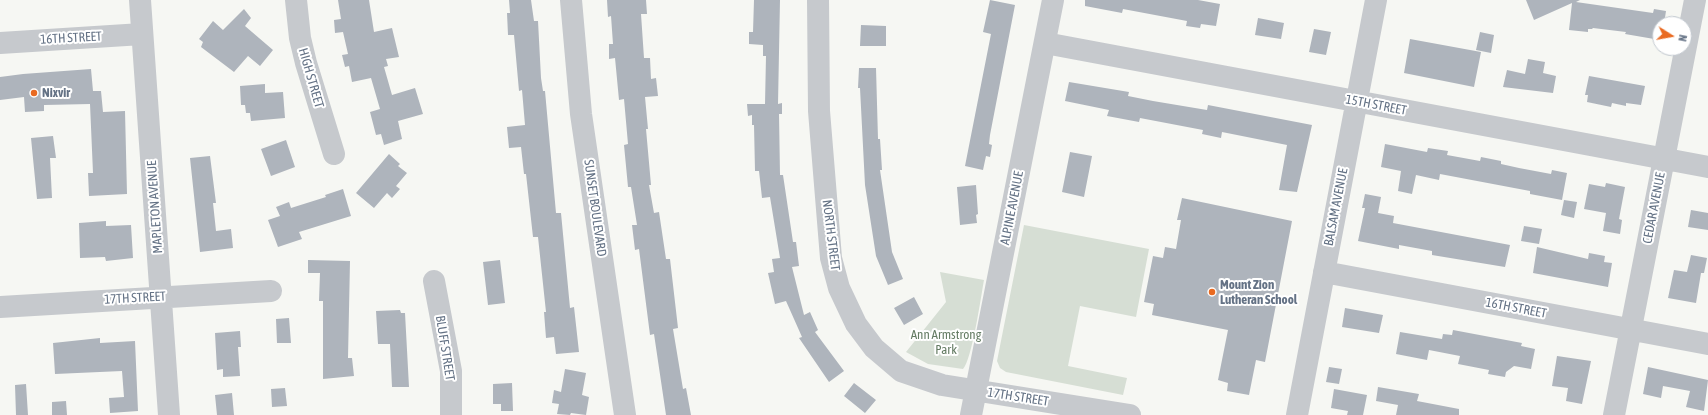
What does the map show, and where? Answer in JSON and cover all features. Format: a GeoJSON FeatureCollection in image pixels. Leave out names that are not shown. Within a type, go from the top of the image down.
{"type":"FeatureCollection","features":[{"type":"Feature","properties":{"kind":"street","name":"MAPLETON AVENUE"},"geometry":{"type":"LineString","coordinates":[[140,0],[160,297],[170,415]]}},
{"type":"Feature","properties":{"kind":"street","name":"HIGH STREET"},"geometry":{"type":"LineString","coordinates":[[296,0],[300,38],[306,63],[334,154]]}},
{"type":"Feature","properties":{"kind":"street","name":"SUNSET BOULEVARD"},"geometry":{"type":"LineString","coordinates":[[571,0],[581,114],[625,415]]}},
{"type":"Feature","properties":{"kind":"street","name":"NORTH STREET"},"geometry":{"type":"LineString","coordinates":[[818,0],[818,111],[831,258],[839,288],[856,324],[874,348],[901,371],[942,385],[976,390]]}},
{"type":"Feature","properties":{"kind":"street","name":"ALPINE AVENUE"},"geometry":{"type":"LineString","coordinates":[[971,415],[1053,0]]}},
{"type":"Feature","properties":{"kind":"street","name":"BALSAM AVENUE"},"geometry":{"type":"LineString","coordinates":[[1297,415],[1376,0]]}},
{"type":"Feature","properties":{"kind":"street","name":"CEDAR AVENUE"},"geometry":{"type":"LineString","coordinates":[[1614,415],[1695,0]]}},
{"type":"Feature","properties":{"kind":"street","name":"16TH STREET"},"geometry":{"type":"LineString","coordinates":[[0,43],[142,34]]}},
{"type":"Feature","properties":{"kind":"street","name":"15TH STREET"},"geometry":{"type":"LineString","coordinates":[[1045,43],[1708,167]]}},
{"type":"Feature","properties":{"kind":"street","name":"16TH STREET"},"geometry":{"type":"LineString","coordinates":[[1324,272],[1708,344]]}},
{"type":"Feature","properties":{"kind":"street","name":"BLUFF STREET"},"geometry":{"type":"LineString","coordinates":[[434,281],[451,371],[452,415]]}},
{"type":"Feature","properties":{"kind":"street","name":"17TH STREET"},"geometry":{"type":"LineString","coordinates":[[0,307],[271,291]]}},
{"type":"Feature","properties":{"kind":"street","name":"17TH STREET"},"geometry":{"type":"LineString","coordinates":[[976,390],[1130,415]]}},
{"type":"Feature","properties":{"kind":"green space"},"geometry":{"type":"Polygon","coordinates":[[[1024,225],[1149,249],[1136,317],[1080,306],[1068,366],[1127,378],[1123,395],[1006,372],[1000,368],[997,361],[1024,225]]]}},
{"type":"Feature","properties":{"kind":"green space","name":"Ann Armstrong Park"},"geometry":{"type":"Polygon","coordinates":[[[940,272],[984,280],[970,354],[963,369],[928,364],[906,352],[946,302],[940,272]]]}},
{"type":"Feature","properties":{"kind":"building"},"geometry":{"type":"Polygon","coordinates":[[[338,0],[369,0],[374,32],[392,28],[399,57],[386,59],[388,66],[384,67],[392,95],[415,88],[423,114],[398,121],[402,139],[384,145],[381,134],[376,135],[370,112],[380,109],[371,78],[352,82],[349,66],[345,67],[342,55],[348,54],[343,32],[335,33],[334,20],[341,19],[338,0]]]}},
{"type":"Feature","properties":{"kind":"building"},"geometry":{"type":"Polygon","coordinates":[[[509,0],[531,0],[534,21],[538,21],[541,78],[543,91],[545,91],[556,213],[561,213],[570,308],[574,307],[579,352],[556,354],[554,337],[546,338],[544,312],[546,312],[538,237],[533,237],[526,174],[524,174],[521,147],[509,148],[507,127],[525,125],[522,90],[519,91],[514,35],[508,35],[507,13],[510,13],[509,0]]]}},
{"type":"Feature","properties":{"kind":"building"},"geometry":{"type":"Polygon","coordinates":[[[607,0],[646,0],[647,14],[641,14],[644,58],[650,58],[651,79],[656,78],[658,96],[645,97],[651,185],[649,185],[654,213],[659,212],[666,259],[670,259],[678,328],[673,329],[683,389],[686,388],[691,415],[666,415],[654,334],[650,335],[639,249],[635,250],[632,225],[637,225],[631,187],[628,187],[624,145],[628,144],[624,99],[619,100],[615,58],[609,59],[609,44],[613,44],[611,16],[608,17],[607,0]]]}},
{"type":"Feature","properties":{"kind":"building"},"geometry":{"type":"Polygon","coordinates":[[[754,0],[780,0],[778,104],[782,103],[782,114],[779,114],[780,175],[783,175],[793,242],[796,242],[799,266],[792,267],[804,315],[810,312],[818,330],[815,332],[844,371],[829,382],[799,338],[802,337],[786,301],[775,304],[768,273],[774,272],[772,259],[780,258],[770,197],[762,198],[759,171],[755,171],[754,125],[752,125],[752,115],[748,116],[747,104],[765,104],[766,56],[763,56],[763,45],[749,44],[749,32],[753,32],[754,0]]]}},
{"type":"Feature","properties":{"kind":"building"},"geometry":{"type":"Polygon","coordinates":[[[990,0],[1015,5],[990,135],[989,144],[992,145],[990,157],[986,156],[983,170],[965,166],[991,34],[983,32],[990,0]]]}},
{"type":"Feature","properties":{"kind":"building"},"geometry":{"type":"Polygon","coordinates":[[[1085,0],[1198,0],[1220,4],[1216,26],[1201,24],[1200,28],[1186,26],[1187,21],[1123,9],[1122,13],[1085,6],[1085,0]]]}},
{"type":"Feature","properties":{"kind":"building"},"geometry":{"type":"Polygon","coordinates":[[[1526,0],[1580,0],[1576,2],[1653,13],[1654,9],[1666,11],[1665,16],[1652,16],[1652,39],[1625,34],[1626,32],[1593,28],[1588,29],[1588,32],[1569,30],[1572,3],[1534,20],[1526,0]]]}},
{"type":"Feature","properties":{"kind":"building"},"geometry":{"type":"Polygon","coordinates":[[[244,9],[251,18],[245,26],[273,50],[260,66],[248,56],[234,72],[201,47],[203,42],[199,39],[213,21],[223,30],[244,9]]]}},
{"type":"Feature","properties":{"kind":"building"},"geometry":{"type":"Polygon","coordinates":[[[1258,18],[1284,23],[1281,39],[1255,35],[1258,18]]]}},
{"type":"Feature","properties":{"kind":"building"},"geometry":{"type":"Polygon","coordinates":[[[861,25],[886,26],[886,46],[860,46],[861,25]]]}},
{"type":"Feature","properties":{"kind":"building"},"geometry":{"type":"Polygon","coordinates":[[[1314,29],[1331,32],[1326,55],[1309,52],[1314,29]]]}},
{"type":"Feature","properties":{"kind":"building"},"geometry":{"type":"Polygon","coordinates":[[[1480,32],[1494,35],[1491,53],[1476,50],[1480,32]]]}},
{"type":"Feature","properties":{"kind":"building"},"geometry":{"type":"Polygon","coordinates":[[[1410,39],[1481,52],[1474,87],[1404,73],[1410,39]]]}},
{"type":"Feature","properties":{"kind":"building"},"geometry":{"type":"Polygon","coordinates":[[[1528,59],[1545,62],[1543,73],[1556,76],[1553,93],[1503,87],[1507,70],[1525,74],[1528,59]]]}},
{"type":"Feature","properties":{"kind":"building"},"geometry":{"type":"Polygon","coordinates":[[[859,68],[876,68],[878,139],[880,139],[882,170],[880,170],[892,252],[903,279],[888,285],[876,256],[865,185],[860,88],[858,88],[859,68]]]}},
{"type":"Feature","properties":{"kind":"building"},"geometry":{"type":"Polygon","coordinates":[[[91,69],[93,91],[101,91],[103,112],[125,111],[127,194],[89,196],[88,173],[93,173],[90,104],[44,105],[44,111],[25,112],[24,97],[0,100],[0,77],[91,69]]]}},
{"type":"Feature","properties":{"kind":"building"},"geometry":{"type":"Polygon","coordinates":[[[1589,76],[1645,86],[1641,105],[1626,103],[1626,106],[1612,103],[1611,107],[1587,102],[1588,95],[1585,95],[1589,76]]]}},
{"type":"Feature","properties":{"kind":"building"},"geometry":{"type":"Polygon","coordinates":[[[1069,82],[1129,92],[1128,96],[1153,101],[1207,110],[1208,105],[1312,125],[1297,192],[1279,190],[1287,145],[1222,132],[1221,138],[1202,134],[1203,130],[1140,118],[1139,122],[1107,116],[1109,110],[1065,101],[1069,82]]]}},
{"type":"Feature","properties":{"kind":"building"},"geometry":{"type":"Polygon","coordinates":[[[265,84],[265,93],[283,92],[285,118],[251,121],[250,113],[246,113],[245,105],[241,105],[240,86],[265,84]]]}},
{"type":"Feature","properties":{"kind":"building"},"geometry":{"type":"Polygon","coordinates":[[[53,136],[56,158],[50,158],[52,198],[37,199],[31,138],[53,136]]]}},
{"type":"Feature","properties":{"kind":"building"},"geometry":{"type":"Polygon","coordinates":[[[286,140],[295,167],[271,176],[261,149],[286,140]]]}},
{"type":"Feature","properties":{"kind":"building"},"geometry":{"type":"Polygon","coordinates":[[[1385,144],[1427,152],[1428,148],[1448,151],[1447,155],[1480,161],[1481,157],[1501,161],[1501,164],[1551,174],[1552,170],[1567,173],[1562,200],[1530,194],[1530,191],[1440,174],[1439,180],[1416,175],[1412,194],[1398,191],[1401,171],[1381,167],[1385,144]]]}},
{"type":"Feature","properties":{"kind":"building"},"geometry":{"type":"Polygon","coordinates":[[[1070,152],[1092,156],[1084,197],[1062,192],[1070,152]]]}},
{"type":"Feature","properties":{"kind":"building"},"geometry":{"type":"Polygon","coordinates":[[[389,154],[400,164],[398,166],[407,173],[396,186],[400,189],[392,198],[387,193],[374,208],[356,193],[389,154]]]}},
{"type":"Feature","properties":{"kind":"building"},"geometry":{"type":"Polygon","coordinates":[[[210,156],[216,203],[213,203],[216,231],[231,229],[233,248],[200,252],[190,158],[210,156]]]}},
{"type":"Feature","properties":{"kind":"building"},"geometry":{"type":"Polygon","coordinates":[[[1606,183],[1625,187],[1619,219],[1622,220],[1620,234],[1603,231],[1606,213],[1584,209],[1589,184],[1605,187],[1606,183]]]}},
{"type":"Feature","properties":{"kind":"building"},"geometry":{"type":"Polygon","coordinates":[[[976,185],[978,214],[976,215],[977,223],[960,225],[957,187],[976,185]]]}},
{"type":"Feature","properties":{"kind":"building"},"geometry":{"type":"Polygon","coordinates":[[[343,189],[351,216],[299,232],[302,239],[278,247],[268,220],[280,216],[276,207],[289,202],[291,208],[326,197],[325,195],[343,189]]]}},
{"type":"Feature","properties":{"kind":"building"},"geometry":{"type":"Polygon","coordinates":[[[1365,194],[1381,197],[1378,213],[1394,216],[1393,223],[1510,245],[1505,267],[1432,255],[1432,251],[1399,245],[1399,249],[1358,241],[1365,208],[1362,208],[1365,194]]]}},
{"type":"Feature","properties":{"kind":"building","name":"Mount Zion Lutheran School"},"geometry":{"type":"Polygon","coordinates":[[[1182,198],[1292,221],[1265,362],[1256,360],[1249,395],[1227,391],[1228,383],[1218,380],[1228,330],[1152,315],[1154,304],[1144,302],[1153,256],[1163,258],[1165,247],[1176,249],[1181,220],[1177,220],[1182,198]]]}},
{"type":"Feature","properties":{"kind":"building"},"geometry":{"type":"Polygon","coordinates":[[[1564,200],[1577,202],[1574,218],[1561,215],[1564,200]]]}},
{"type":"Feature","properties":{"kind":"building"},"geometry":{"type":"Polygon","coordinates":[[[1691,210],[1708,213],[1708,230],[1688,227],[1691,210]]]}},
{"type":"Feature","properties":{"kind":"building"},"geometry":{"type":"Polygon","coordinates":[[[106,221],[106,226],[131,225],[133,258],[106,261],[105,257],[80,258],[79,223],[106,221]]]}},
{"type":"Feature","properties":{"kind":"building"},"geometry":{"type":"Polygon","coordinates":[[[1524,226],[1542,229],[1539,244],[1521,241],[1524,226]]]}},
{"type":"Feature","properties":{"kind":"building"},"geometry":{"type":"Polygon","coordinates":[[[1537,247],[1588,259],[1589,253],[1605,256],[1604,262],[1612,263],[1608,287],[1533,273],[1537,247]]]}},
{"type":"Feature","properties":{"kind":"building"},"geometry":{"type":"Polygon","coordinates":[[[1691,255],[1707,258],[1704,273],[1701,273],[1696,303],[1668,298],[1674,270],[1687,272],[1691,255]]]}},
{"type":"Feature","properties":{"kind":"building"},"geometry":{"type":"Polygon","coordinates":[[[308,260],[350,261],[348,358],[352,358],[354,376],[323,379],[323,301],[319,301],[320,273],[308,273],[308,260]]]}},
{"type":"Feature","properties":{"kind":"building"},"geometry":{"type":"Polygon","coordinates":[[[500,260],[505,303],[488,305],[483,262],[500,260]]]}},
{"type":"Feature","properties":{"kind":"building"},"geometry":{"type":"Polygon","coordinates":[[[914,297],[923,314],[904,325],[894,308],[914,297]]]}},
{"type":"Feature","properties":{"kind":"building"},"geometry":{"type":"Polygon","coordinates":[[[1345,308],[1383,315],[1379,333],[1342,327],[1345,308]]]}},
{"type":"Feature","properties":{"kind":"building"},"geometry":{"type":"Polygon","coordinates":[[[400,310],[401,313],[405,313],[409,387],[392,387],[390,344],[378,344],[376,311],[400,310]]]}},
{"type":"Feature","properties":{"kind":"building"},"geometry":{"type":"Polygon","coordinates":[[[289,318],[291,343],[277,343],[276,319],[289,318]]]}},
{"type":"Feature","properties":{"kind":"building"},"geometry":{"type":"Polygon","coordinates":[[[1453,330],[1522,343],[1521,346],[1535,349],[1531,369],[1514,366],[1506,372],[1505,377],[1488,374],[1489,370],[1458,364],[1460,356],[1429,350],[1427,360],[1396,354],[1400,332],[1442,339],[1443,334],[1452,335],[1453,330]]]}},
{"type":"Feature","properties":{"kind":"building"},"geometry":{"type":"Polygon","coordinates":[[[240,331],[241,347],[238,347],[240,376],[223,377],[223,369],[217,370],[215,333],[240,331]]]}},
{"type":"Feature","properties":{"kind":"building"},"geometry":{"type":"Polygon","coordinates":[[[100,338],[100,343],[135,341],[138,411],[110,413],[109,398],[124,397],[122,371],[55,374],[53,343],[100,338]]]}},
{"type":"Feature","properties":{"kind":"building"},"geometry":{"type":"Polygon","coordinates":[[[1557,356],[1591,361],[1582,404],[1566,401],[1568,388],[1552,386],[1557,356]]]}},
{"type":"Feature","properties":{"kind":"building"},"geometry":{"type":"Polygon","coordinates":[[[1329,367],[1342,369],[1339,384],[1326,382],[1329,367]]]}},
{"type":"Feature","properties":{"kind":"building"},"geometry":{"type":"Polygon","coordinates":[[[1648,367],[1708,380],[1704,411],[1686,407],[1690,391],[1663,386],[1661,398],[1643,394],[1648,367]]]}},
{"type":"Feature","properties":{"kind":"building"},"geometry":{"type":"Polygon","coordinates":[[[565,369],[586,373],[582,395],[589,397],[586,415],[571,413],[570,415],[557,414],[559,404],[552,403],[554,390],[561,392],[565,369]]]}},
{"type":"Feature","properties":{"kind":"building"},"geometry":{"type":"Polygon","coordinates":[[[512,383],[513,411],[501,411],[501,404],[493,404],[493,384],[512,383]]]}},
{"type":"Feature","properties":{"kind":"building"},"geometry":{"type":"Polygon","coordinates":[[[854,383],[876,400],[865,413],[844,396],[854,383]]]}},
{"type":"Feature","properties":{"kind":"building"},"geometry":{"type":"Polygon","coordinates":[[[26,384],[28,415],[16,415],[15,385],[26,384]]]}},
{"type":"Feature","properties":{"kind":"building"},"geometry":{"type":"Polygon","coordinates":[[[1378,387],[1419,394],[1417,401],[1459,409],[1459,415],[1396,415],[1398,405],[1376,401],[1378,387]]]}},
{"type":"Feature","properties":{"kind":"building"},"geometry":{"type":"Polygon","coordinates":[[[285,388],[287,406],[272,407],[271,389],[285,388]]]}},
{"type":"Feature","properties":{"kind":"building"},"geometry":{"type":"Polygon","coordinates":[[[1334,389],[1367,395],[1363,415],[1347,415],[1348,411],[1331,408],[1334,389]]]}},
{"type":"Feature","properties":{"kind":"building"},"geometry":{"type":"Polygon","coordinates":[[[232,393],[234,415],[217,415],[215,395],[232,393]]]}},
{"type":"Feature","properties":{"kind":"building"},"geometry":{"type":"Polygon","coordinates":[[[66,401],[67,415],[52,415],[52,402],[66,401]]]}},
{"type":"Feature","properties":{"kind":"place","name":"Nixvir"},"geometry":{"type":"Point","coordinates":[34,93]}},
{"type":"Feature","properties":{"kind":"place","name":"Mount Zion Lutheran School"},"geometry":{"type":"Point","coordinates":[1212,292]}}]}
